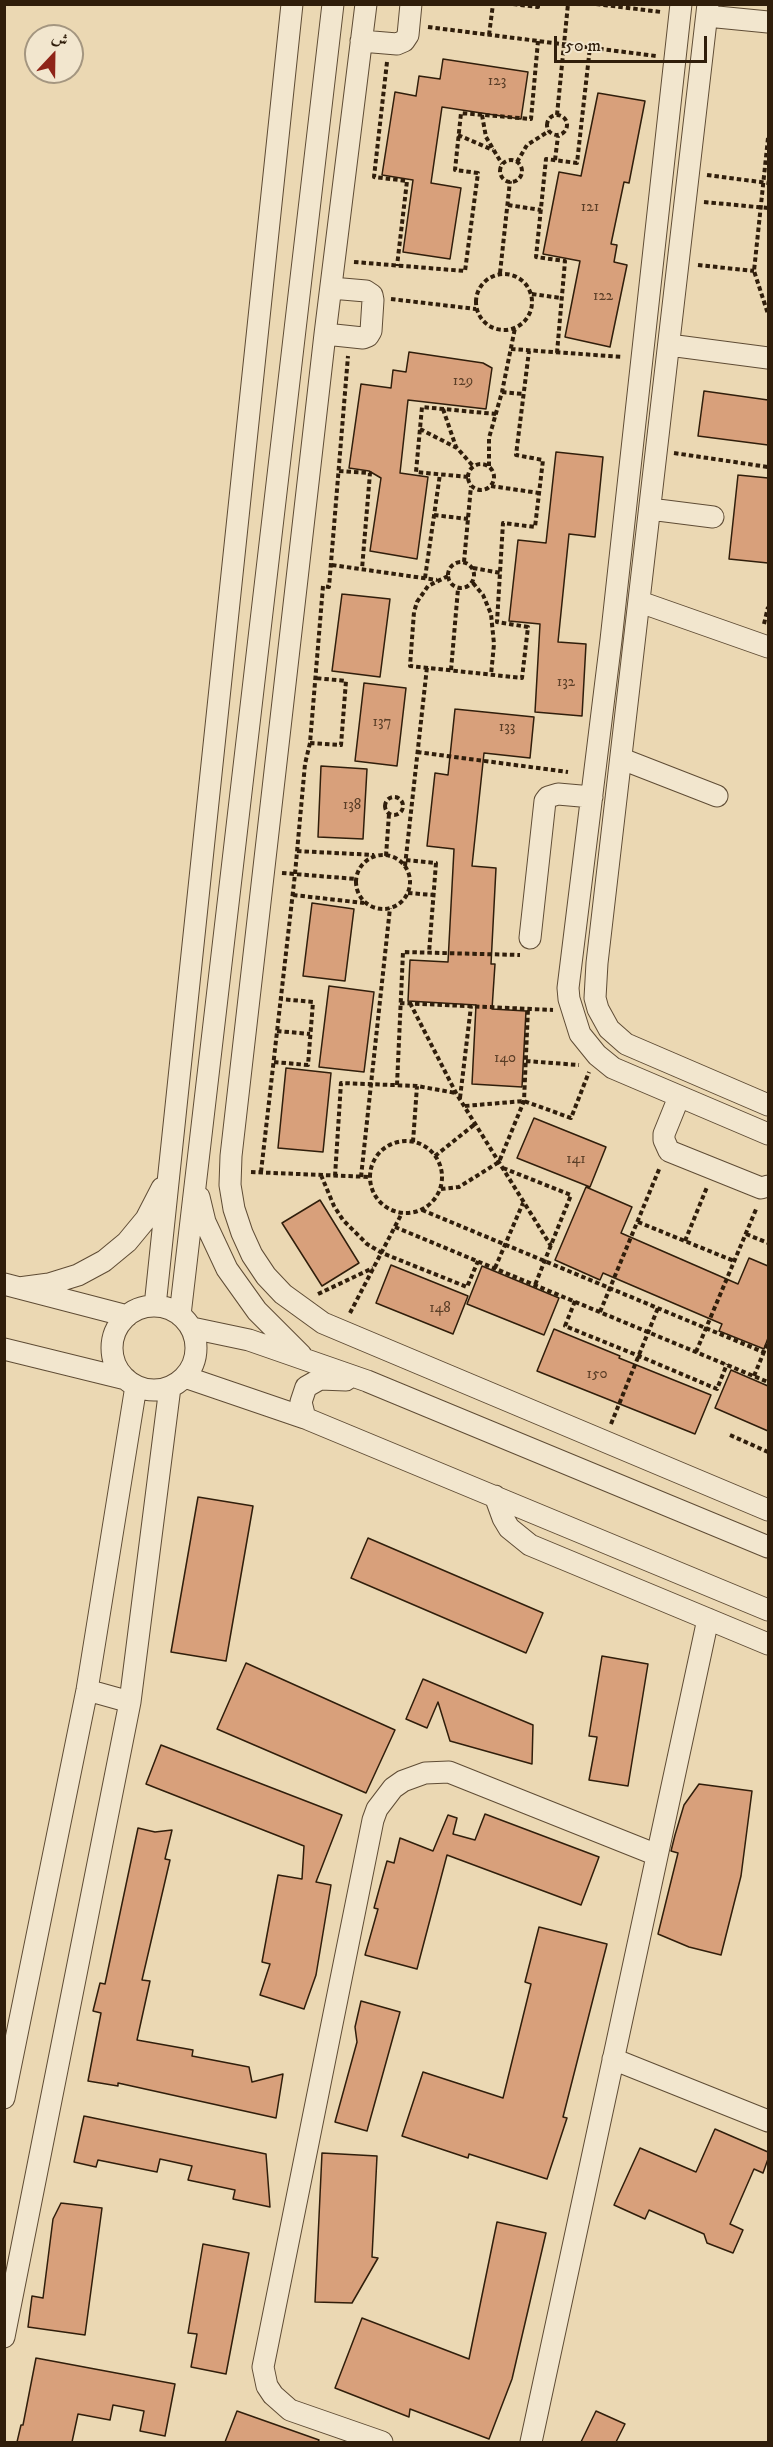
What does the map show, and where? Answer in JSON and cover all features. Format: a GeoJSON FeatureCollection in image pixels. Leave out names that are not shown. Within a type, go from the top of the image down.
{"type":"FeatureCollection","features":[{"type":"Feature","properties":{"kind":"street"},"geometry":{"type":"LineString","coordinates":[[155,1306],[292,4]]}},
{"type":"Feature","properties":{"kind":"street"},"geometry":{"type":"LineString","coordinates":[[4,1349],[131,1382],[153,1390],[178,1382],[190,1370],[196,1354],[197,1345],[186,1321],[196,1186],[333,4]]}},
{"type":"Feature","properties":{"kind":"street"},"geometry":{"type":"LineString","coordinates":[[366,4],[331,288],[230,1171],[234,1209],[252,1255],[266,1276],[296,1305],[323,1323],[768,1510]]}},
{"type":"Feature","properties":{"kind":"street"},"geometry":{"type":"LineString","coordinates":[[680,9],[642,359],[568,988],[572,1012],[592,1065],[613,1068],[768,1134]]}},
{"type":"Feature","properties":{"kind":"street"},"geometry":{"type":"LineString","coordinates":[[768,22],[708,10],[595,982],[596,998],[603,1020],[616,1037],[636,1050],[768,1105]]}},
{"type":"Feature","properties":{"kind":"street"},"geometry":{"type":"LineString","coordinates":[[361,41],[389,43],[404,41],[408,36],[410,15]]}},
{"type":"Feature","properties":{"kind":"street"},"geometry":{"type":"LineString","coordinates":[[675,54],[703,52]]}},
{"type":"Feature","properties":{"kind":"street"},"geometry":{"type":"LineString","coordinates":[[326,334],[365,337],[370,334],[373,297],[366,291],[331,288]]}},
{"type":"Feature","properties":{"kind":"street"},"geometry":{"type":"LineString","coordinates":[[669,345],[768,358]]}},
{"type":"Feature","properties":{"kind":"street"},"geometry":{"type":"LineString","coordinates":[[650,509],[713,518]]}},
{"type":"Feature","properties":{"kind":"street"},"geometry":{"type":"LineString","coordinates":[[640,602],[768,646]]}},
{"type":"Feature","properties":{"kind":"street"},"geometry":{"type":"LineString","coordinates":[[622,759],[717,796]]}},
{"type":"Feature","properties":{"kind":"street"},"geometry":{"type":"LineString","coordinates":[[530,947],[545,801],[548,797],[593,786]]}},
{"type":"Feature","properties":{"kind":"street"},"geometry":{"type":"LineString","coordinates":[[187,1005],[216,1010]]}},
{"type":"Feature","properties":{"kind":"street"},"geometry":{"type":"LineString","coordinates":[[679,1096],[664,1134],[668,1149],[674,1154],[760,1188],[767,1186]]}},
{"type":"Feature","properties":{"kind":"street"},"geometry":{"type":"LineString","coordinates":[[12,1286],[49,1284],[78,1275],[104,1261],[127,1242],[146,1219],[156,1202],[170,1164]]}},
{"type":"Feature","properties":{"kind":"street"},"geometry":{"type":"LineString","coordinates":[[196,1186],[205,1222],[227,1269],[257,1311],[305,1359]]}},
{"type":"Feature","properties":{"kind":"street"},"geometry":{"type":"LineString","coordinates":[[12,1286],[127,1316]]}},
{"type":"Feature","properties":{"kind":"street"},"geometry":{"type":"LineString","coordinates":[[4,2098],[87,1690],[131,1382],[116,1365],[112,1347],[116,1330],[127,1316],[140,1308],[155,1306],[168,1308],[186,1321],[368,1381],[768,1547]]}},
{"type":"Feature","properties":{"kind":"street"},"geometry":{"type":"LineString","coordinates":[[305,1418],[302,1410],[302,1394],[313,1382],[320,1379],[368,1381]]}},
{"type":"Feature","properties":{"kind":"street"},"geometry":{"type":"LineString","coordinates":[[178,1382],[305,1418],[768,1610]]}},
{"type":"Feature","properties":{"kind":"street"},"geometry":{"type":"LineString","coordinates":[[4,2337],[130,1702],[178,1382]]}},
{"type":"Feature","properties":{"kind":"street"},"geometry":{"type":"LineString","coordinates":[[495,1496],[509,1528],[530,1545],[768,1644]]}},
{"type":"Feature","properties":{"kind":"street"},"geometry":{"type":"LineString","coordinates":[[531,2442],[708,1619]]}},
{"type":"Feature","properties":{"kind":"street"},"geometry":{"type":"LineString","coordinates":[[87,1690],[130,1702]]}},
{"type":"Feature","properties":{"kind":"street"},"geometry":{"type":"LineString","coordinates":[[382,2442],[290,2410],[273,2395],[267,2386],[263,2367],[373,1820],[378,1809],[393,1788],[403,1781],[425,1773],[449,1772],[657,1855]]}},
{"type":"Feature","properties":{"kind":"street"},"geometry":{"type":"LineString","coordinates":[[613,2059],[768,2121]]}},
{"type":"Feature","properties":{"kind":"path"},"geometry":{"type":"LineString","coordinates":[[489,35],[493,4]]}},
{"type":"Feature","properties":{"kind":"path"},"geometry":{"type":"LineString","coordinates":[[513,4],[538,7],[538,4]]}},
{"type":"Feature","properties":{"kind":"path"},"geometry":{"type":"LineString","coordinates":[[557,115],[568,4]]}},
{"type":"Feature","properties":{"kind":"path"},"geometry":{"type":"LineString","coordinates":[[598,5],[680,9]]}},
{"type":"Feature","properties":{"kind":"path"},"geometry":{"type":"LineString","coordinates":[[410,15],[489,35],[675,54]]}},
{"type":"Feature","properties":{"kind":"path"},"geometry":{"type":"LineString","coordinates":[[335,261],[465,271],[478,172],[455,170],[461,113],[531,119],[537,41]]}},
{"type":"Feature","properties":{"kind":"path"},"geometry":{"type":"LineString","coordinates":[[389,43],[374,177],[407,181],[397,267]]}},
{"type":"Feature","properties":{"kind":"path"},"geometry":{"type":"LineString","coordinates":[[557,353],[565,261],[536,257],[546,159],[577,163],[590,47]]}},
{"type":"Feature","properties":{"kind":"path"},"geometry":{"type":"LineString","coordinates":[[482,115],[486,137],[502,164],[501,175],[510,181]]}},
{"type":"Feature","properties":{"kind":"path"},"geometry":{"type":"LineString","coordinates":[[549,131],[550,118],[557,115],[564,117],[568,126],[558,136],[555,160]]}},
{"type":"Feature","properties":{"kind":"path"},"geometry":{"type":"LineString","coordinates":[[549,131],[558,136]]}},
{"type":"Feature","properties":{"kind":"path"},"geometry":{"type":"LineString","coordinates":[[517,162],[527,145],[549,131]]}},
{"type":"Feature","properties":{"kind":"path"},"geometry":{"type":"LineString","coordinates":[[458,135],[494,150]]}},
{"type":"Feature","properties":{"kind":"path"},"geometry":{"type":"LineString","coordinates":[[768,138],[754,271],[768,314]]}},
{"type":"Feature","properties":{"kind":"path"},"geometry":{"type":"LineString","coordinates":[[502,164],[512,160],[521,166],[520,177],[510,181]]}},
{"type":"Feature","properties":{"kind":"path"},"geometry":{"type":"LineString","coordinates":[[689,173],[768,183]]}},
{"type":"Feature","properties":{"kind":"path"},"geometry":{"type":"LineString","coordinates":[[500,273],[510,181]]}},
{"type":"Feature","properties":{"kind":"path"},"geometry":{"type":"LineString","coordinates":[[686,200],[768,208]]}},
{"type":"Feature","properties":{"kind":"path"},"geometry":{"type":"LineString","coordinates":[[508,205],[541,210]]}},
{"type":"Feature","properties":{"kind":"path"},"geometry":{"type":"LineString","coordinates":[[679,263],[754,271]]}},
{"type":"Feature","properties":{"kind":"path"},"geometry":{"type":"LineString","coordinates":[[500,273],[516,276],[523,280],[532,294],[531,311],[528,318],[515,328],[508,330],[492,328],[485,323],[476,309],[475,302],[480,286],[492,275],[500,273]]}},
{"type":"Feature","properties":{"kind":"path"},"geometry":{"type":"LineString","coordinates":[[532,294],[561,298]]}},
{"type":"Feature","properties":{"kind":"path"},"geometry":{"type":"LineString","coordinates":[[373,297],[476,309]]}},
{"type":"Feature","properties":{"kind":"path"},"geometry":{"type":"LineString","coordinates":[[491,486],[494,475],[489,466],[489,438],[502,392],[515,328]]}},
{"type":"Feature","properties":{"kind":"path"},"geometry":{"type":"LineString","coordinates":[[261,1172],[293,895],[323,586],[329,587],[350,337]]}},
{"type":"Feature","properties":{"kind":"path"},"geometry":{"type":"LineString","coordinates":[[511,350],[642,359]]}},
{"type":"Feature","properties":{"kind":"path"},"geometry":{"type":"LineString","coordinates":[[491,675],[501,573],[503,523],[535,527],[543,460],[516,454],[529,351]]}},
{"type":"Feature","properties":{"kind":"path"},"geometry":{"type":"LineString","coordinates":[[502,392],[523,394]]}},
{"type":"Feature","properties":{"kind":"path"},"geometry":{"type":"LineString","coordinates":[[468,477],[416,472],[422,406],[496,414]]}},
{"type":"Feature","properties":{"kind":"path"},"geometry":{"type":"LineString","coordinates":[[443,408],[457,448]]}},
{"type":"Feature","properties":{"kind":"path"},"geometry":{"type":"LineString","coordinates":[[420,429],[457,448],[473,466]]}},
{"type":"Feature","properties":{"kind":"path"},"geometry":{"type":"LineString","coordinates":[[657,451],[768,467]]}},
{"type":"Feature","properties":{"kind":"path"},"geometry":{"type":"LineString","coordinates":[[473,466],[481,464],[489,466]]}},
{"type":"Feature","properties":{"kind":"path"},"geometry":{"type":"LineString","coordinates":[[464,562],[471,485],[468,477],[473,466]]}},
{"type":"Feature","properties":{"kind":"path"},"geometry":{"type":"LineString","coordinates":[[339,471],[370,473],[362,569]]}},
{"type":"Feature","properties":{"kind":"path"},"geometry":{"type":"LineString","coordinates":[[425,578],[440,474]]}},
{"type":"Feature","properties":{"kind":"path"},"geometry":{"type":"LineString","coordinates":[[471,485],[481,490],[491,486],[539,493]]}},
{"type":"Feature","properties":{"kind":"path"},"geometry":{"type":"LineString","coordinates":[[434,515],[468,519]]}},
{"type":"Feature","properties":{"kind":"path"},"geometry":{"type":"LineString","coordinates":[[473,568],[475,573],[473,583],[464,589],[453,586],[448,571],[455,564],[464,562],[473,568],[501,573]]}},
{"type":"Feature","properties":{"kind":"path"},"geometry":{"type":"LineString","coordinates":[[331,565],[438,580]]}},
{"type":"Feature","properties":{"kind":"path"},"geometry":{"type":"LineString","coordinates":[[448,576],[438,580],[422,594],[414,612],[410,666],[522,678],[528,627],[495,623]]}},
{"type":"Feature","properties":{"kind":"path"},"geometry":{"type":"LineString","coordinates":[[473,583],[488,604],[495,623]]}},
{"type":"Feature","properties":{"kind":"path"},"geometry":{"type":"LineString","coordinates":[[451,670],[458,589]]}},
{"type":"Feature","properties":{"kind":"path"},"geometry":{"type":"LineString","coordinates":[[293,895],[365,903],[381,909],[390,908],[404,900],[410,884],[405,866],[427,667]]}},
{"type":"Feature","properties":{"kind":"path"},"geometry":{"type":"LineString","coordinates":[[309,743],[341,745],[346,681],[315,678]]}},
{"type":"Feature","properties":{"kind":"path"},"geometry":{"type":"LineString","coordinates":[[417,752],[593,786]]}},
{"type":"Feature","properties":{"kind":"path"},"geometry":{"type":"LineString","coordinates":[[383,855],[389,814],[385,803],[390,797],[399,797],[404,804],[403,809],[397,815],[389,814]]}},
{"type":"Feature","properties":{"kind":"path"},"geometry":{"type":"LineString","coordinates":[[403,809],[411,809]]}},
{"type":"Feature","properties":{"kind":"path"},"geometry":{"type":"LineString","coordinates":[[297,851],[383,855],[398,860],[405,866]]}},
{"type":"Feature","properties":{"kind":"path"},"geometry":{"type":"LineString","coordinates":[[365,903],[356,888],[358,870],[364,863],[383,855]]}},
{"type":"Feature","properties":{"kind":"path"},"geometry":{"type":"LineString","coordinates":[[406,860],[436,863],[429,953]]}},
{"type":"Feature","properties":{"kind":"path"},"geometry":{"type":"LineString","coordinates":[[264,871],[356,879]]}},
{"type":"Feature","properties":{"kind":"path"},"geometry":{"type":"LineString","coordinates":[[408,893],[433,895]]}},
{"type":"Feature","properties":{"kind":"path"},"geometry":{"type":"LineString","coordinates":[[361,1177],[390,908]]}},
{"type":"Feature","properties":{"kind":"path"},"geometry":{"type":"LineString","coordinates":[[279,947],[287,948]]}},
{"type":"Feature","properties":{"kind":"path"},"geometry":{"type":"LineString","coordinates":[[397,1085],[403,952],[429,953],[530,947]]}},
{"type":"Feature","properties":{"kind":"path"},"geometry":{"type":"LineString","coordinates":[[273,1062],[308,1065],[313,1002],[281,999]]}},
{"type":"Feature","properties":{"kind":"path"},"geometry":{"type":"LineString","coordinates":[[400,1003],[572,1012]]}},
{"type":"Feature","properties":{"kind":"path"},"geometry":{"type":"LineString","coordinates":[[410,1003],[456,1093],[551,1246]]}},
{"type":"Feature","properties":{"kind":"path"},"geometry":{"type":"LineString","coordinates":[[460,1099],[471,1006]]}},
{"type":"Feature","properties":{"kind":"path"},"geometry":{"type":"LineString","coordinates":[[441,1189],[459,1187],[499,1162],[524,1101],[528,1009]]}},
{"type":"Feature","properties":{"kind":"path"},"geometry":{"type":"LineString","coordinates":[[277,1031],[310,1034]]}},
{"type":"Feature","properties":{"kind":"path"},"geometry":{"type":"LineString","coordinates":[[526,1061],[573,1064],[582,1067],[592,1065]]}},
{"type":"Feature","properties":{"kind":"path"},"geometry":{"type":"LineString","coordinates":[[465,1106],[524,1101],[571,1118],[592,1065]]}},
{"type":"Feature","properties":{"kind":"path"},"geometry":{"type":"LineString","coordinates":[[335,1176],[341,1083],[417,1086],[456,1093]]}},
{"type":"Feature","properties":{"kind":"path"},"geometry":{"type":"LineString","coordinates":[[413,1142],[417,1086]]}},
{"type":"Feature","properties":{"kind":"path"},"geometry":{"type":"LineString","coordinates":[[435,1156],[475,1124]]}},
{"type":"Feature","properties":{"kind":"path"},"geometry":{"type":"LineString","coordinates":[[422,1210],[441,1189],[442,1172],[429,1149],[413,1142],[395,1143],[380,1152],[371,1168],[370,1177],[371,1186],[380,1201],[394,1211],[402,1213],[422,1210],[766,1353]]}},
{"type":"Feature","properties":{"kind":"path"},"geometry":{"type":"LineString","coordinates":[[600,1311],[668,1149]]}},
{"type":"Feature","properties":{"kind":"path"},"geometry":{"type":"LineString","coordinates":[[502,1167],[571,1195],[535,1285]]}},
{"type":"Feature","properties":{"kind":"path"},"geometry":{"type":"LineString","coordinates":[[685,1242],[714,1170]]}},
{"type":"Feature","properties":{"kind":"path"},"geometry":{"type":"LineString","coordinates":[[230,1171],[370,1177]]}},
{"type":"Feature","properties":{"kind":"path"},"geometry":{"type":"LineString","coordinates":[[321,1175],[330,1199],[343,1220],[367,1244],[466,1287],[478,1261]]}},
{"type":"Feature","properties":{"kind":"path"},"geometry":{"type":"LineString","coordinates":[[696,1352],[767,1186]]}},
{"type":"Feature","properties":{"kind":"path"},"geometry":{"type":"LineString","coordinates":[[495,1268],[524,1202]]}},
{"type":"Feature","properties":{"kind":"path"},"geometry":{"type":"LineString","coordinates":[[341,1330],[402,1213]]}},
{"type":"Feature","properties":{"kind":"path"},"geometry":{"type":"LineString","coordinates":[[638,1222],[734,1261]]}},
{"type":"Feature","properties":{"kind":"path"},"geometry":{"type":"LineString","coordinates":[[395,1227],[768,1382]]}},
{"type":"Feature","properties":{"kind":"path"},"geometry":{"type":"LineString","coordinates":[[746,1234],[768,1243]]}},
{"type":"Feature","properties":{"kind":"path"},"geometry":{"type":"LineString","coordinates":[[296,1305],[374,1267]]}},
{"type":"Feature","properties":{"kind":"path"},"geometry":{"type":"LineString","coordinates":[[575,1301],[565,1326],[717,1389],[726,1364]]}},
{"type":"Feature","properties":{"kind":"path"},"geometry":{"type":"LineString","coordinates":[[604,1441],[658,1308]]}},
{"type":"Feature","properties":{"kind":"path"},"geometry":{"type":"LineString","coordinates":[[754,1376],[766,1353],[768,1342]]}},
{"type":"Feature","properties":{"kind":"path"},"geometry":{"type":"LineString","coordinates":[[730,1435],[768,1452]]}},
{"type":"Feature","properties":{"kind":"building"},"geometry":{"type":"Polygon","coordinates":[[[443,59],[528,72],[521,119],[442,107],[431,183],[461,188],[450,259],[403,252],[413,180],[382,175],[395,92],[416,96],[419,76],[440,79],[443,59]]]}},
{"type":"Feature","properties":{"kind":"building"},"geometry":{"type":"Polygon","coordinates":[[[598,93],[645,101],[629,183],[624,182],[611,244],[617,245],[614,262],[627,265],[610,347],[565,337],[580,261],[543,254],[559,172],[581,176],[598,93]]]}},
{"type":"Feature","properties":{"kind":"building"},"geometry":{"type":"Polygon","coordinates":[[[409,352],[483,363],[492,368],[486,409],[408,400],[400,473],[428,477],[417,559],[370,551],[381,478],[369,471],[349,468],[361,384],[391,388],[393,370],[406,372],[409,352]]]}},
{"type":"Feature","properties":{"kind":"building"},"geometry":{"type":"Polygon","coordinates":[[[704,391],[768,400],[768,445],[698,436],[704,391]]]}},
{"type":"Feature","properties":{"kind":"building"},"geometry":{"type":"Polygon","coordinates":[[[556,452],[603,457],[595,537],[569,534],[558,642],[586,644],[582,716],[535,712],[540,624],[509,621],[518,540],[546,543],[556,452]]]}},
{"type":"Feature","properties":{"kind":"building"},"geometry":{"type":"Polygon","coordinates":[[[738,475],[768,478],[768,563],[729,559],[738,475]]]}},
{"type":"Feature","properties":{"kind":"building"},"geometry":{"type":"Polygon","coordinates":[[[342,594],[390,599],[380,677],[332,671],[342,594]]]}},
{"type":"Feature","properties":{"kind":"building"},"geometry":{"type":"Polygon","coordinates":[[[364,683],[406,688],[397,766],[355,761],[364,683]]]}},
{"type":"Feature","properties":{"kind":"building"},"geometry":{"type":"Polygon","coordinates":[[[455,709],[534,717],[530,758],[484,753],[472,866],[496,868],[491,964],[495,964],[492,1009],[526,1011],[522,1087],[472,1084],[476,1005],[408,1001],[410,960],[448,962],[454,849],[427,846],[435,773],[448,775],[455,709]]]}},
{"type":"Feature","properties":{"kind":"building"},"geometry":{"type":"Polygon","coordinates":[[[321,766],[367,769],[363,839],[318,837],[321,766]]]}},
{"type":"Feature","properties":{"kind":"building"},"geometry":{"type":"Polygon","coordinates":[[[312,903],[354,909],[345,981],[303,976],[312,903]]]}},
{"type":"Feature","properties":{"kind":"building"},"geometry":{"type":"Polygon","coordinates":[[[329,986],[374,992],[364,1072],[319,1067],[329,986]]]}},
{"type":"Feature","properties":{"kind":"building"},"geometry":{"type":"Polygon","coordinates":[[[286,1068],[331,1073],[323,1152],[278,1148],[286,1068]]]}},
{"type":"Feature","properties":{"kind":"building"},"geometry":{"type":"Polygon","coordinates":[[[534,1118],[606,1147],[590,1187],[517,1158],[534,1118]]]}},
{"type":"Feature","properties":{"kind":"building"},"geometry":{"type":"Polygon","coordinates":[[[586,1187],[632,1207],[621,1233],[738,1284],[749,1258],[768,1266],[768,1338],[764,1349],[719,1331],[722,1324],[603,1273],[600,1280],[555,1260],[586,1187]]]}},
{"type":"Feature","properties":{"kind":"building"},"geometry":{"type":"Polygon","coordinates":[[[320,1200],[359,1263],[322,1286],[282,1223],[320,1200]]]}},
{"type":"Feature","properties":{"kind":"building"},"geometry":{"type":"Polygon","coordinates":[[[391,1265],[468,1296],[453,1334],[376,1303],[391,1265]]]}},
{"type":"Feature","properties":{"kind":"building"},"geometry":{"type":"Polygon","coordinates":[[[482,1266],[559,1298],[544,1335],[467,1304],[482,1266]]]}},
{"type":"Feature","properties":{"kind":"building"},"geometry":{"type":"Polygon","coordinates":[[[554,1329],[711,1395],[695,1434],[537,1371],[554,1329]]]}},
{"type":"Feature","properties":{"kind":"building"},"geometry":{"type":"Polygon","coordinates":[[[731,1370],[768,1386],[768,1431],[715,1408],[731,1370]]]}},
{"type":"Feature","properties":{"kind":"building"},"geometry":{"type":"Polygon","coordinates":[[[198,1497],[253,1506],[226,1661],[171,1652],[198,1497]]]}},
{"type":"Feature","properties":{"kind":"building"},"geometry":{"type":"Polygon","coordinates":[[[368,1538],[543,1613],[526,1653],[351,1578],[368,1538]]]}},
{"type":"Feature","properties":{"kind":"building"},"geometry":{"type":"Polygon","coordinates":[[[602,1656],[648,1664],[628,1786],[589,1780],[597,1737],[589,1736],[602,1656]]]}},
{"type":"Feature","properties":{"kind":"building"},"geometry":{"type":"Polygon","coordinates":[[[246,1663],[395,1730],[366,1793],[217,1729],[246,1663]]]}},
{"type":"Feature","properties":{"kind":"building"},"geometry":{"type":"Polygon","coordinates":[[[423,1679],[533,1725],[532,1764],[450,1741],[438,1702],[427,1728],[406,1719],[423,1679]]]}},
{"type":"Feature","properties":{"kind":"building"},"geometry":{"type":"Polygon","coordinates":[[[161,1745],[342,1815],[316,1882],[331,1885],[316,1975],[304,2009],[260,1995],[270,1964],[262,1962],[278,1875],[302,1879],[304,1846],[146,1784],[161,1745]]]}},
{"type":"Feature","properties":{"kind":"building"},"geometry":{"type":"Polygon","coordinates":[[[699,1784],[752,1791],[741,1876],[721,1955],[689,1947],[658,1934],[678,1853],[671,1851],[675,1835],[684,1805],[699,1784]]]}},
{"type":"Feature","properties":{"kind":"building"},"geometry":{"type":"Polygon","coordinates":[[[485,1814],[599,1857],[581,1905],[447,1855],[417,1969],[365,1955],[378,1909],[374,1908],[387,1861],[394,1863],[400,1838],[433,1851],[448,1815],[457,1818],[453,1834],[475,1840],[485,1814]]]}},
{"type":"Feature","properties":{"kind":"building"},"geometry":{"type":"Polygon","coordinates":[[[138,1828],[155,1832],[172,1830],[165,1859],[170,1860],[142,1980],[150,1981],[137,2040],[193,2050],[192,2056],[249,2067],[252,2082],[283,2074],[276,2118],[118,2083],[118,2086],[88,2081],[101,2013],[93,2011],[100,1983],[105,1984],[138,1828]]]}},
{"type":"Feature","properties":{"kind":"building"},"geometry":{"type":"Polygon","coordinates":[[[539,1927],[607,1944],[563,2117],[567,2118],[547,2179],[469,2154],[468,2158],[402,2136],[423,2072],[503,2098],[531,1984],[525,1982],[539,1927]]]}},
{"type":"Feature","properties":{"kind":"building"},"geometry":{"type":"Polygon","coordinates":[[[361,2001],[400,2012],[367,2131],[335,2122],[357,2042],[355,2027],[361,2001]]]}},
{"type":"Feature","properties":{"kind":"building"},"geometry":{"type":"Polygon","coordinates":[[[84,2116],[266,2154],[270,2207],[233,2199],[235,2190],[188,2180],[192,2166],[160,2159],[157,2172],[98,2160],[96,2167],[74,2162],[84,2116]]]}},
{"type":"Feature","properties":{"kind":"building"},"geometry":{"type":"Polygon","coordinates":[[[715,2129],[768,2152],[763,2173],[754,2169],[730,2224],[743,2230],[733,2253],[707,2243],[704,2234],[649,2210],[645,2219],[614,2205],[640,2148],[696,2172],[715,2129]]]}},
{"type":"Feature","properties":{"kind":"building"},"geometry":{"type":"Polygon","coordinates":[[[322,2153],[377,2156],[372,2257],[378,2258],[352,2303],[315,2302],[322,2153]]]}},
{"type":"Feature","properties":{"kind":"building"},"geometry":{"type":"Polygon","coordinates":[[[61,2203],[102,2208],[85,2335],[28,2327],[32,2296],[43,2298],[53,2219],[61,2203]]]}},
{"type":"Feature","properties":{"kind":"building"},"geometry":{"type":"Polygon","coordinates":[[[497,2222],[546,2233],[512,2379],[489,2439],[410,2409],[409,2417],[335,2388],[362,2318],[469,2359],[497,2222]]]}},
{"type":"Feature","properties":{"kind":"building"},"geometry":{"type":"Polygon","coordinates":[[[203,2244],[249,2253],[226,2374],[191,2367],[197,2334],[188,2333],[203,2244]]]}},
{"type":"Feature","properties":{"kind":"building"},"geometry":{"type":"Polygon","coordinates":[[[36,2358],[175,2384],[165,2436],[140,2431],[144,2411],[113,2405],[110,2420],[78,2414],[72,2442],[17,2442],[21,2425],[23,2425],[36,2358]]]}},
{"type":"Feature","properties":{"kind":"building"},"geometry":{"type":"Polygon","coordinates":[[[237,2411],[319,2440],[318,2442],[225,2442],[237,2411]]]}},
{"type":"Feature","properties":{"kind":"building"},"geometry":{"type":"Polygon","coordinates":[[[596,2411],[625,2424],[616,2442],[581,2442],[596,2411]]]}}]}
